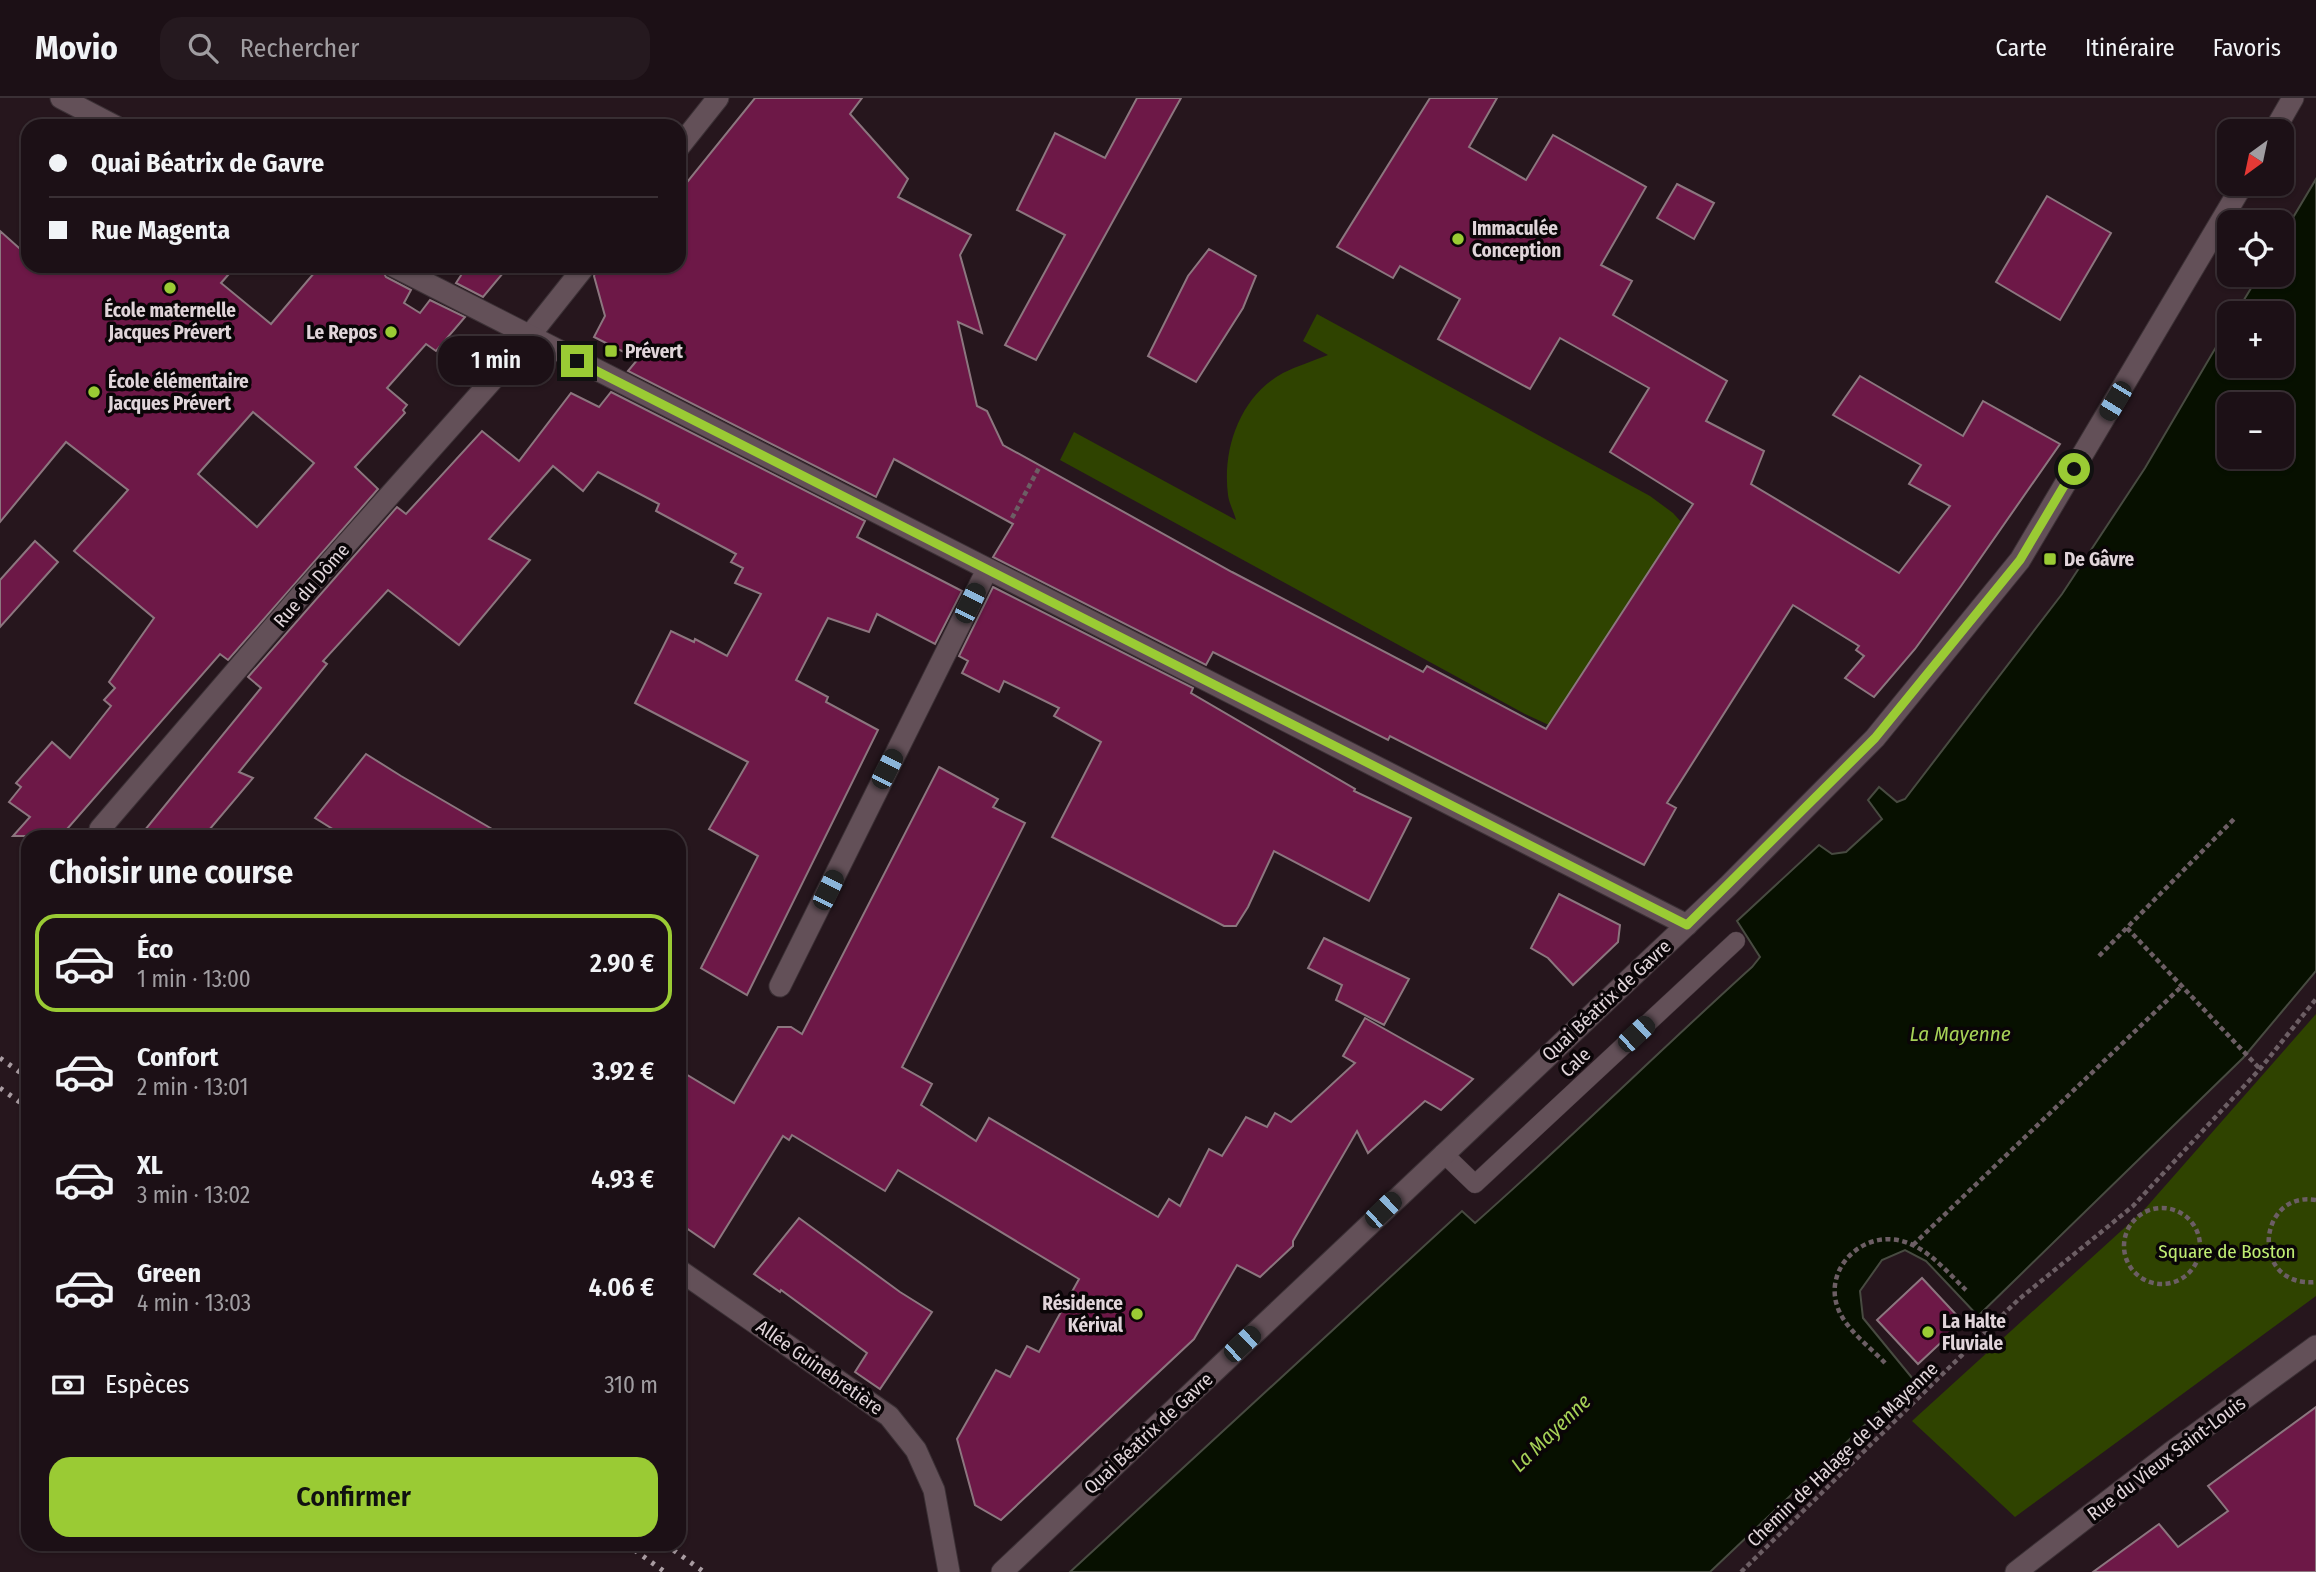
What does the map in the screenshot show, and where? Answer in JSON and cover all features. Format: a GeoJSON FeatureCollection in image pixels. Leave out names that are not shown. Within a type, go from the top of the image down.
{"type":"FeatureCollection","features":[{"type":"Feature","properties":{"kind":"street"},"geometry":{"type":"LineString","coordinates":[[61,98],[102,119]]}},
{"type":"Feature","properties":{"kind":"street"},"geometry":{"type":"LineString","coordinates":[[686,139],[718,98]]}},
{"type":"Feature","properties":{"kind":"street"},"geometry":{"type":"LineString","coordinates":[[2281,119],[2293,98]]}},
{"type":"Feature","properties":{"kind":"street","name":"Quai Béatrix de Gavre"},"geometry":{"type":"LineString","coordinates":[[1002,1572],[1687,925],[1875,738],[2020,560],[2236,196]]}},
{"type":"Feature","properties":{"kind":"street"},"geometry":{"type":"LineString","coordinates":[[406,273],[1687,925]]}},
{"type":"Feature","properties":{"kind":"street","name":"Rue du Dôme"},"geometry":{"type":"LineString","coordinates":[[100,830],[301,595],[529,337],[580,273]]}},
{"type":"Feature","properties":{"kind":"street"},"geometry":{"type":"LineString","coordinates":[[780,986],[987,569]]}},
{"type":"Feature","properties":{"kind":"street","name":"Allée Guinebretière"},"geometry":{"type":"LineString","coordinates":[[686,1274],[889,1416],[916,1450],[934,1490],[949,1572]]}},
{"type":"Feature","properties":{"kind":"street","name":"Rue du Vieux Saint-Louis"},"geometry":{"type":"LineString","coordinates":[[2016,1572],[2170,1453],[2316,1346]]}},
{"type":"Feature","properties":{"kind":"lane","name":"Cale"},"geometry":{"type":"LineString","coordinates":[[1443,1153],[1475,1184],[1737,941]]}},
{"type":"Feature","properties":{"kind":"path"},"geometry":{"type":"LineString","coordinates":[[1012,518],[1040,466]]}},
{"type":"Feature","properties":{"kind":"path"},"geometry":{"type":"LineString","coordinates":[[2099,956],[2235,818]]}},
{"type":"Feature","properties":{"kind":"path"},"geometry":{"type":"LineString","coordinates":[[2127,928],[2260,1069]]}},
{"type":"Feature","properties":{"kind":"path"},"geometry":{"type":"LineString","coordinates":[[1913,1245],[2183,985]]}},
{"type":"Feature","properties":{"kind":"path","name":"Chemin de Halage de la Mayenne"},"geometry":{"type":"LineString","coordinates":[[1741,1572],[2018,1300],[2125,1213],[2260,1069],[2316,999]]}},
{"type":"Feature","properties":{"kind":"path"},"geometry":{"type":"LineString","coordinates":[[2316,1200],[2297,1201],[2284,1207],[2274,1218],[2267,1245],[2272,1259],[2291,1279],[2305,1283],[2316,1282]]}},
{"type":"Feature","properties":{"kind":"path"},"geometry":{"type":"LineString","coordinates":[[2165,1208],[2186,1217],[2199,1236],[2200,1248],[2191,1271],[2181,1279],[2156,1284],[2133,1271],[2125,1246],[2133,1222],[2153,1209],[2165,1208]]}},
{"type":"Feature","properties":{"kind":"path"},"geometry":{"type":"LineString","coordinates":[[2125,1213],[2133,1222]]}},
{"type":"Feature","properties":{"kind":"path"},"geometry":{"type":"LineString","coordinates":[[1885,1363],[1846,1323],[1838,1308],[1834,1292],[1837,1275],[1855,1248],[1870,1240],[1888,1238],[1913,1245],[1931,1256],[1966,1290]]}},
{"type":"Feature","properties":{"kind":"green space"},"geometry":{"type":"Polygon","coordinates":[[[1317,314],[1650,496],[1673,513],[1692,534],[1551,726],[1060,460],[1074,432],[1236,520],[1229,498],[1227,477],[1231,442],[1237,425],[1255,395],[1268,383],[1288,370],[1328,355],[1303,341],[1317,314]]]}},
{"type":"Feature","properties":{"kind":"green space","name":"Square de Boston"},"geometry":{"type":"Polygon","coordinates":[[[2316,1014],[2316,1296],[2015,1517],[1912,1421],[2143,1211],[2316,1014]]]}},
{"type":"Feature","properties":{"kind":"water","name":"La Mayenne"},"geometry":{"type":"Polygon","coordinates":[[[2316,179],[2316,971],[2243,1058],[1978,1316],[1926,1261],[1905,1250],[1882,1260],[1860,1291],[1863,1318],[1913,1379],[1710,1572],[1070,1572],[1462,1211],[1475,1223],[1752,967],[1760,957],[1737,921],[1819,845],[1832,854],[1846,852],[1882,819],[1868,800],[1879,787],[1897,802],[1905,799],[2062,594],[2145,468],[2217,345],[2217,378],[2294,378],[2294,301],[2243,301],[2252,287],[2294,287],[2294,216],[2316,179]]]}},
{"type":"Feature","properties":{"kind":"building"},"geometry":{"type":"Polygon","coordinates":[[[755,98],[862,98],[850,114],[908,179],[898,197],[971,235],[960,255],[982,333],[958,322],[977,406],[987,411],[1003,445],[1232,572],[1423,672],[1427,666],[1546,729],[1693,504],[1610,452],[1649,388],[1560,338],[1530,389],[1438,339],[1460,299],[1400,266],[1393,278],[1337,247],[1430,98],[1497,98],[1469,147],[1526,180],[1553,135],[1646,187],[1601,265],[1632,281],[1613,315],[1727,381],[1706,421],[1764,451],[1751,484],[1899,573],[1950,506],[1909,484],[1921,465],[1833,415],[1860,376],[1963,436],[1983,401],[2060,444],[1915,649],[1874,697],[1845,678],[1864,656],[1856,650],[1859,646],[1793,605],[1667,803],[1676,808],[1644,865],[1390,736],[1388,740],[1213,652],[1206,665],[993,557],[1013,524],[894,459],[876,497],[628,371],[638,359],[594,337],[605,316],[594,276],[595,273],[686,273],[686,183],[755,98]]]}},
{"type":"Feature","properties":{"kind":"building"},"geometry":{"type":"Polygon","coordinates":[[[1137,98],[1181,98],[1036,360],[1005,345],[1065,235],[1017,210],[1055,133],[1105,158],[1137,98]]]}},
{"type":"Feature","properties":{"kind":"building"},"geometry":{"type":"Polygon","coordinates":[[[1677,184],[1714,203],[1694,239],[1657,218],[1677,184]]]}},
{"type":"Feature","properties":{"kind":"building"},"geometry":{"type":"Polygon","coordinates":[[[2047,196],[2111,233],[2060,320],[1996,282],[2047,196]]]}},
{"type":"Feature","properties":{"kind":"building"},"geometry":{"type":"Polygon","coordinates":[[[0,231],[21,250],[21,273],[230,273],[221,283],[271,324],[314,273],[384,273],[386,277],[411,290],[404,303],[420,313],[430,300],[465,317],[436,351],[426,344],[387,388],[407,405],[403,410],[405,413],[355,467],[378,489],[228,660],[220,654],[66,830],[21,830],[21,836],[13,836],[30,817],[9,802],[21,787],[16,783],[52,742],[70,758],[111,706],[104,700],[115,688],[109,682],[154,618],[74,551],[128,490],[66,442],[0,522],[0,231]],[[253,412],[198,474],[257,527],[314,463],[253,412]]]}},
{"type":"Feature","properties":{"kind":"building"},"geometry":{"type":"Polygon","coordinates":[[[1209,249],[1256,276],[1243,308],[1196,382],[1148,356],[1188,276],[1209,249]]]}},
{"type":"Feature","properties":{"kind":"building"},"geometry":{"type":"Polygon","coordinates":[[[462,273],[503,273],[483,297],[456,283],[462,273]]]}},
{"type":"Feature","properties":{"kind":"building"},"geometry":{"type":"Polygon","coordinates":[[[611,392],[865,521],[857,537],[962,591],[935,644],[877,614],[869,632],[828,618],[796,680],[828,697],[826,702],[878,730],[747,995],[701,968],[758,856],[709,829],[748,762],[635,703],[671,631],[694,642],[695,639],[727,656],[761,594],[735,583],[743,568],[731,562],[736,554],[656,511],[659,504],[598,472],[583,491],[553,466],[489,539],[530,560],[459,645],[388,590],[323,661],[327,664],[239,772],[253,778],[209,830],[145,830],[261,688],[248,677],[397,507],[406,514],[482,431],[519,461],[571,393],[599,407],[611,392]]]}},
{"type":"Feature","properties":{"kind":"building"},"geometry":{"type":"Polygon","coordinates":[[[35,541],[58,562],[0,627],[0,580],[35,541]]]}},
{"type":"Feature","properties":{"kind":"building"},"geometry":{"type":"Polygon","coordinates":[[[993,587],[1193,688],[1191,693],[1355,789],[1354,791],[1411,818],[1369,901],[1274,851],[1248,907],[1236,926],[1224,926],[1052,837],[1101,742],[1054,716],[1059,708],[1004,681],[999,692],[962,673],[968,661],[959,656],[993,587]]]}},
{"type":"Feature","properties":{"kind":"building"},"geometry":{"type":"Polygon","coordinates":[[[366,754],[494,830],[334,830],[315,818],[366,754]]]}},
{"type":"Feature","properties":{"kind":"building"},"geometry":{"type":"Polygon","coordinates":[[[939,767],[998,799],[993,807],[1025,823],[902,1067],[932,1084],[921,1105],[976,1141],[989,1118],[1158,1217],[1169,1199],[1180,1206],[1209,1149],[1222,1156],[1246,1117],[1267,1127],[1275,1113],[1291,1122],[1355,1063],[1343,1056],[1365,1018],[1473,1079],[1441,1110],[1425,1101],[1368,1153],[1357,1131],[1293,1241],[1293,1246],[1260,1277],[1237,1265],[1194,1339],[1001,1520],[975,1505],[957,1439],[996,1370],[1010,1377],[1027,1346],[1039,1352],[1079,1279],[898,1170],[885,1191],[792,1135],[789,1140],[783,1136],[714,1247],[686,1228],[686,1074],[734,1103],[778,1027],[791,1027],[802,1034],[939,767]]]}},
{"type":"Feature","properties":{"kind":"building"},"geometry":{"type":"Polygon","coordinates":[[[1559,894],[1620,925],[1618,942],[1573,985],[1548,958],[1531,948],[1559,894]]]}},
{"type":"Feature","properties":{"kind":"building"},"geometry":{"type":"Polygon","coordinates":[[[1324,938],[1409,979],[1384,1025],[1336,1000],[1342,985],[1308,968],[1324,938]]]}},
{"type":"Feature","properties":{"kind":"building"},"geometry":{"type":"Polygon","coordinates":[[[799,1218],[900,1292],[932,1312],[880,1389],[855,1372],[867,1353],[781,1290],[780,1292],[754,1274],[799,1218]]]}},
{"type":"Feature","properties":{"kind":"building"},"geometry":{"type":"Polygon","coordinates":[[[1922,1278],[1963,1322],[1918,1364],[1877,1320],[1922,1278]]]}},
{"type":"Feature","properties":{"kind":"building"},"geometry":{"type":"Polygon","coordinates":[[[2316,1407],[2316,1572],[2093,1572],[2159,1524],[2178,1547],[2228,1511],[2208,1486],[2316,1407]]]}},
{"type":"Feature","properties":{"kind":"railway"},"geometry":{"type":"LineString","coordinates":[[0,1058],[21,1073]]}},
{"type":"Feature","properties":{"kind":"railway"},"geometry":{"type":"LineString","coordinates":[[0,1088],[21,1103]]}},
{"type":"Feature","properties":{"kind":"railway"},"geometry":{"type":"LineString","coordinates":[[636,1551],[665,1572]]}},
{"type":"Feature","properties":{"kind":"railway"},"geometry":{"type":"LineString","coordinates":[[675,1551],[704,1572]]}},
{"type":"Feature","properties":{"kind":"place","name":"Immaculée Conception"},"geometry":{"type":"Point","coordinates":[1458,239]}},
{"type":"Feature","properties":{"kind":"place","name":"École maternelle Jacques Prévert"},"geometry":{"type":"Point","coordinates":[170,288]}},
{"type":"Feature","properties":{"kind":"place","name":"Le Repos"},"geometry":{"type":"Point","coordinates":[391,332]}},
{"type":"Feature","properties":{"kind":"place","name":"Prévert"},"geometry":{"type":"Point","coordinates":[611,351]}},
{"type":"Feature","properties":{"kind":"place","name":"École élémentaire Jacques Prévert"},"geometry":{"type":"Point","coordinates":[94,392]}},
{"type":"Feature","properties":{"kind":"place","name":"De Gâvre"},"geometry":{"type":"Point","coordinates":[2050,559]}},
{"type":"Feature","properties":{"kind":"place","name":"Résidence Kérival"},"geometry":{"type":"Point","coordinates":[1137,1314]}},
{"type":"Feature","properties":{"kind":"place","name":"La Halte Fluviale"},"geometry":{"type":"Point","coordinates":[1928,1332]}},
{"type":"Feature","properties":{"kind":"route"},"geometry":{"type":"LineString","coordinates":[[577,361],[1687,925],[1875,738],[2020,560],[2074,469]]}}]}
